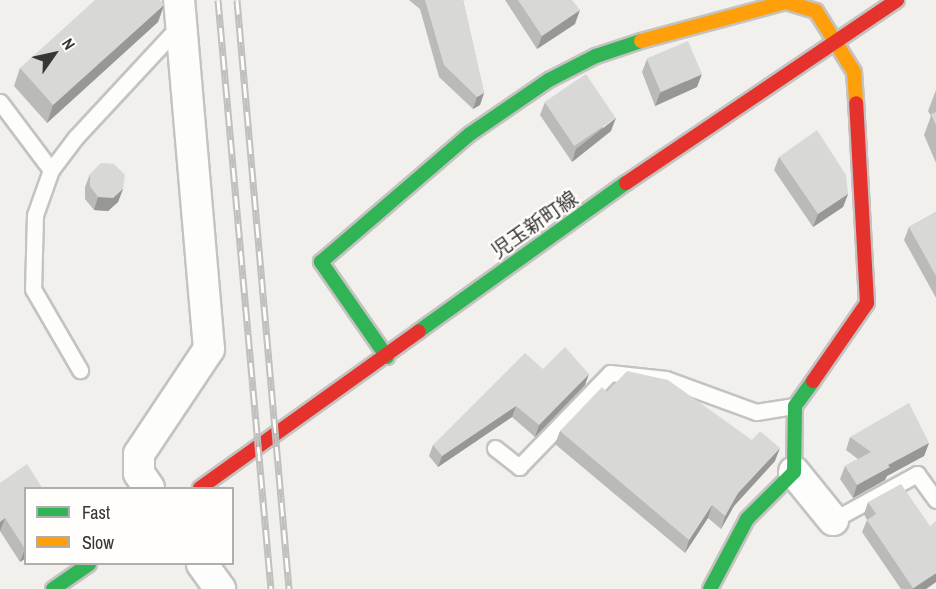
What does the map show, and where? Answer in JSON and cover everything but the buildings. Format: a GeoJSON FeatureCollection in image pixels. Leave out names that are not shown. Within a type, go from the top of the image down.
{"type":"FeatureCollection","features":[{"type":"Feature","properties":{"kind":"street","name":"児玉新町線"},"geometry":{"type":"LineString","coordinates":[[203,487],[387,357],[410,336],[628,182],[897,0]]}},
{"type":"Feature","properties":{"kind":"street"},"geometry":{"type":"LineString","coordinates":[[387,357],[321,262],[402,190],[470,134],[549,80],[596,56],[689,26],[785,1],[816,11],[854,72],[867,303],[795,406],[794,472],[833,520]]}},
{"type":"Feature","properties":{"kind":"street"},"geometry":{"type":"LineString","coordinates":[[148,487],[139,473],[139,454],[209,350],[179,12]]}},
{"type":"Feature","properties":{"kind":"street"},"geometry":{"type":"LineString","coordinates":[[710,589],[747,519],[794,472]]}},
{"type":"Feature","properties":{"kind":"street"},"geometry":{"type":"LineString","coordinates":[[53,589],[88,565]]}},
{"type":"Feature","properties":{"kind":"street"},"geometry":{"type":"LineString","coordinates":[[203,565],[220,589]]}},
{"type":"Feature","properties":{"kind":"lane"},"geometry":{"type":"LineString","coordinates":[[80,370],[33,289],[35,215],[51,170],[179,12]]}},
{"type":"Feature","properties":{"kind":"lane"},"geometry":{"type":"LineString","coordinates":[[0,102],[51,170]]}},
{"type":"Feature","properties":{"kind":"lane"},"geometry":{"type":"LineString","coordinates":[[495,448],[519,467],[610,373],[666,379],[756,412],[795,406]]}},
{"type":"Feature","properties":{"kind":"lane"},"geometry":{"type":"LineString","coordinates":[[833,520],[916,474],[936,500]]}},
{"type":"Feature","properties":{"kind":"railway"},"geometry":{"type":"LineString","coordinates":[[218,0],[271,589]]}},
{"type":"Feature","properties":{"kind":"railway"},"geometry":{"type":"LineString","coordinates":[[237,0],[289,589]]}},
{"type":"Feature","properties":{"kind":"traffic: fast"},"geometry":{"type":"LineString","coordinates":[[387,357],[321,262],[470,134],[549,80],[596,56],[641,41]]}},
{"type":"Feature","properties":{"kind":"traffic: fast"},"geometry":{"type":"LineString","coordinates":[[419,331],[626,183]]}},
{"type":"Feature","properties":{"kind":"traffic: fast"},"geometry":{"type":"LineString","coordinates":[[710,589],[747,519],[794,472],[795,406],[813,381]]}},
{"type":"Feature","properties":{"kind":"traffic: fast"},"geometry":{"type":"LineString","coordinates":[[53,589],[88,565]]}},
{"type":"Feature","properties":{"kind":"traffic: slow"},"geometry":{"type":"LineString","coordinates":[[641,41],[786,2],[816,11],[854,72],[856,103]]}},
{"type":"Feature","properties":{"kind":"traffic: jam"},"geometry":{"type":"LineString","coordinates":[[626,183],[897,0]]}},
{"type":"Feature","properties":{"kind":"traffic: jam"},"geometry":{"type":"LineString","coordinates":[[813,381],[867,303],[856,103]]}},
{"type":"Feature","properties":{"kind":"traffic: jam"},"geometry":{"type":"LineString","coordinates":[[201,487],[419,331]]}}]}
